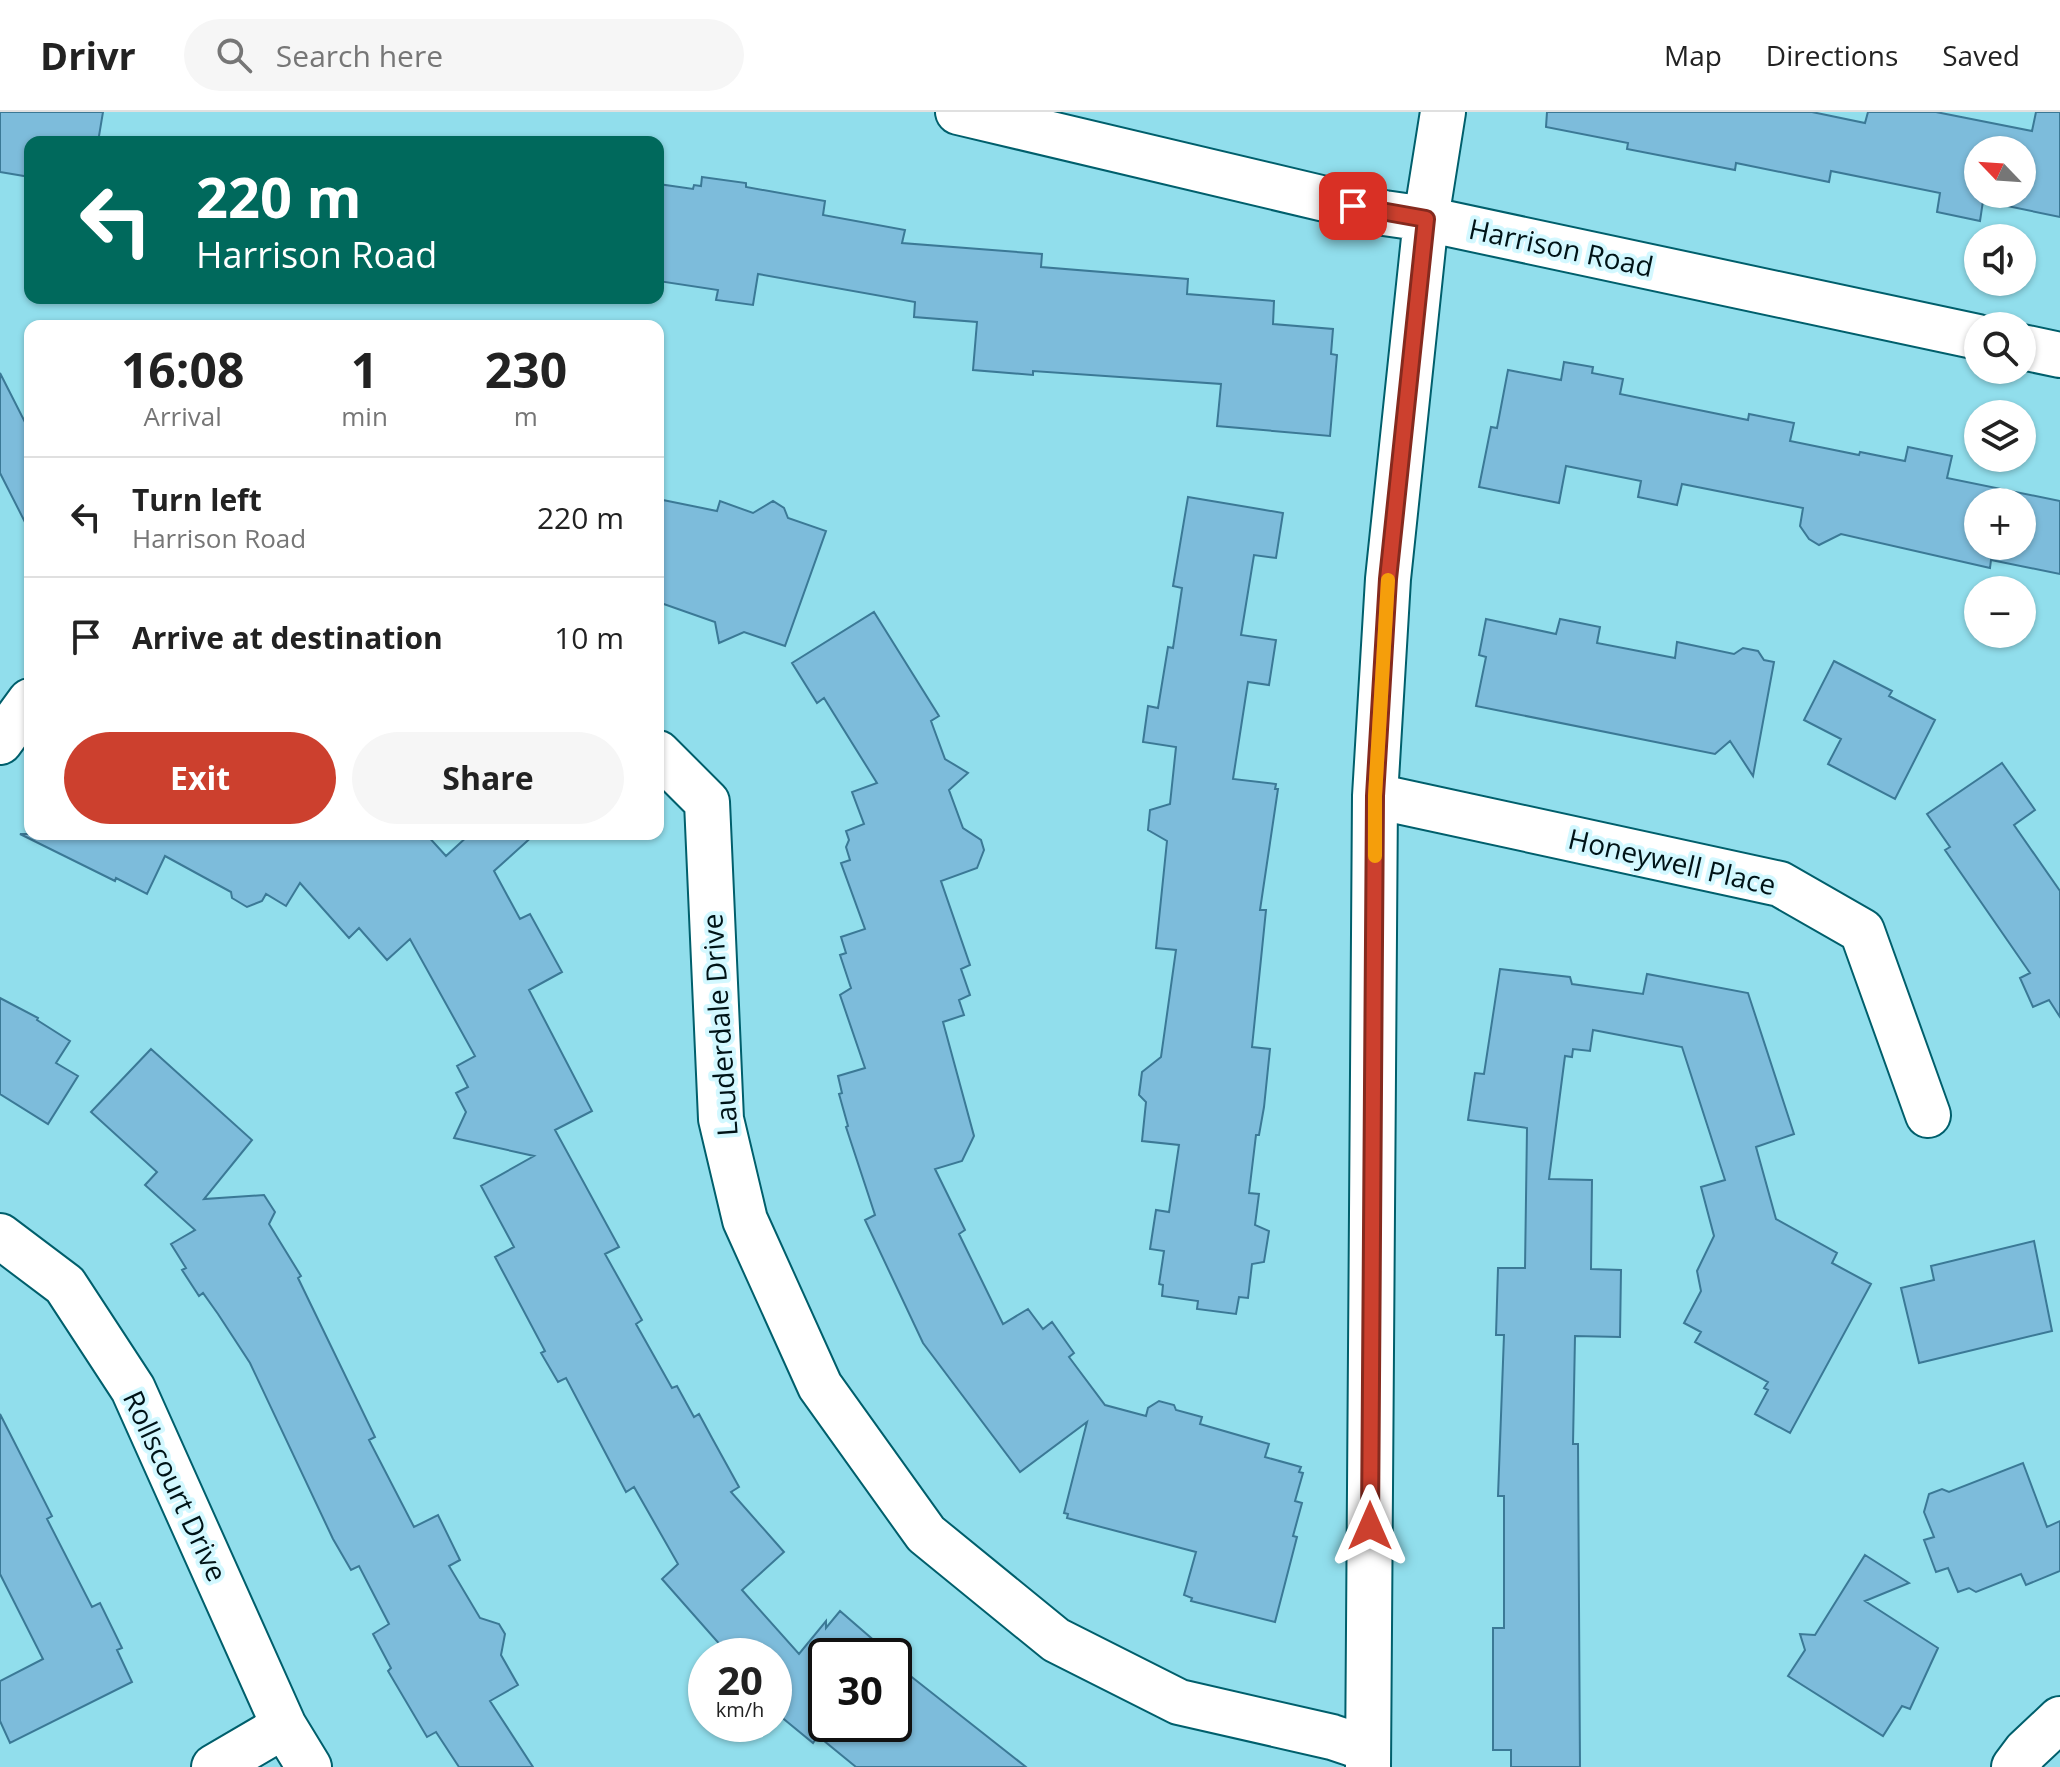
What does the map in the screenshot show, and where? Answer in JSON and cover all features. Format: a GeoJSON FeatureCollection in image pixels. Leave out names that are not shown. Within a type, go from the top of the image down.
{"type":"FeatureCollection","features":[{"type":"Feature","properties":{"kind":"street","name":"Harrison Road"},"geometry":{"type":"LineString","coordinates":[[958,112],[1384,213],[1426,219],[1964,334]]}},
{"type":"Feature","properties":{"kind":"street"},"geometry":{"type":"LineString","coordinates":[[1368,1758],[1375,796],[1388,579],[1426,219],[1443,112]]}},
{"type":"Feature","properties":{"kind":"street"},"geometry":{"type":"LineString","coordinates":[[2036,350],[2060,355]]}},
{"type":"Feature","properties":{"kind":"street"},"geometry":{"type":"LineString","coordinates":[[0,742],[24,709]]}},
{"type":"Feature","properties":{"kind":"street","name":"Lauderdale Drive"},"geometry":{"type":"LineString","coordinates":[[664,759],[707,802],[721,1119],[745,1220],[820,1386],[926,1534],[1056,1640],[1179,1702],[1332,1737],[1368,1758]]}},
{"type":"Feature","properties":{"kind":"street","name":"Honeywell Place"},"geometry":{"type":"LineString","coordinates":[[1375,796],[1780,884],[1862,931],[1928,1115]]}},
{"type":"Feature","properties":{"kind":"street","name":"Rollscourt Drive"},"geometry":{"type":"LineString","coordinates":[[0,1236],[65,1285],[133,1389],[284,1726],[309,1767]]}},
{"type":"Feature","properties":{"kind":"street"},"geometry":{"type":"LineString","coordinates":[[2014,1767],[2026,1751],[2060,1719]]}},
{"type":"Feature","properties":{"kind":"street"},"geometry":{"type":"LineString","coordinates":[[214,1767],[284,1726]]}},
{"type":"Feature","properties":{"kind":"building"},"geometry":{"type":"Polygon","coordinates":[[[0,112],[103,112],[99,136],[24,136],[24,176],[0,172],[0,112]]]}},
{"type":"Feature","properties":{"kind":"building"},"geometry":{"type":"Polygon","coordinates":[[[1547,112],[1812,112],[1865,123],[1868,112],[1936,112],[2032,131],[2036,112],[2060,112],[2060,217],[2017,208],[2036,208],[2036,136],[1964,136],[1964,208],[1982,208],[1980,221],[1937,212],[1940,193],[1831,171],[1829,182],[1736,163],[1735,170],[1627,149],[1628,143],[1546,127],[1547,112]]]}},
{"type":"Feature","properties":{"kind":"building"},"geometry":{"type":"Polygon","coordinates":[[[702,177],[746,183],[746,187],[825,201],[823,215],[905,230],[902,243],[1042,254],[1041,267],[1188,279],[1187,294],[1274,301],[1273,324],[1333,329],[1331,354],[1337,355],[1330,436],[1217,426],[1221,384],[973,370],[977,322],[914,317],[915,302],[758,274],[753,305],[716,300],[718,290],[664,282],[664,185],[693,189],[694,185],[701,186],[702,177]]]}},
{"type":"Feature","properties":{"kind":"building"},"geometry":{"type":"Polygon","coordinates":[[[1564,362],[1593,367],[1592,373],[1623,379],[1620,394],[1748,420],[1749,414],[1794,423],[1790,441],[1905,461],[1908,447],[1952,456],[1947,478],[1996,488],[1964,488],[1964,560],[1991,560],[1990,568],[1841,534],[1819,545],[1809,539],[1800,526],[1803,508],[1682,484],[1677,505],[1638,497],[1641,481],[1566,466],[1559,503],[1479,487],[1491,427],[1497,428],[1508,370],[1561,380],[1564,362]]]}},
{"type":"Feature","properties":{"kind":"building"},"geometry":{"type":"Polygon","coordinates":[[[0,373],[24,420],[24,520],[0,473],[0,373]]]}},
{"type":"Feature","properties":{"kind":"building"},"geometry":{"type":"Polygon","coordinates":[[[2036,496],[2060,501],[2060,574],[1991,560],[2036,560],[2036,496]]]}},
{"type":"Feature","properties":{"kind":"building"},"geometry":{"type":"Polygon","coordinates":[[[1188,497],[1283,513],[1276,558],[1254,555],[1241,635],[1276,640],[1269,685],[1248,682],[1233,779],[1276,784],[1275,789],[1278,789],[1260,910],[1266,910],[1252,1047],[1270,1049],[1264,1107],[1259,1135],[1256,1135],[1249,1193],[1259,1194],[1255,1225],[1269,1231],[1264,1262],[1252,1264],[1248,1298],[1239,1297],[1236,1314],[1197,1309],[1198,1301],[1162,1296],[1163,1285],[1159,1284],[1164,1251],[1150,1249],[1156,1210],[1169,1212],[1179,1145],[1142,1141],[1146,1102],[1139,1095],[1142,1072],[1161,1057],[1176,950],[1156,948],[1167,841],[1148,830],[1150,810],[1170,804],[1176,747],[1143,742],[1148,706],[1158,708],[1168,647],[1173,648],[1182,588],[1173,586],[1188,497]]]}},
{"type":"Feature","properties":{"kind":"building"},"geometry":{"type":"Polygon","coordinates":[[[664,500],[717,511],[720,501],[753,513],[773,501],[784,508],[788,518],[826,531],[785,646],[744,632],[719,643],[715,622],[664,604],[664,500]]]}},
{"type":"Feature","properties":{"kind":"building"},"geometry":{"type":"Polygon","coordinates":[[[874,612],[939,716],[931,721],[945,759],[968,773],[949,790],[963,828],[981,840],[984,850],[977,868],[941,881],[970,965],[961,969],[970,995],[959,1000],[964,1015],[943,1022],[974,1136],[962,1161],[935,1169],[965,1230],[959,1234],[1003,1324],[1028,1309],[1043,1329],[1052,1322],[1074,1353],[1069,1357],[1105,1405],[1146,1416],[1148,1408],[1159,1401],[1174,1405],[1176,1410],[1202,1417],[1200,1424],[1269,1444],[1265,1457],[1301,1467],[1299,1472],[1303,1473],[1295,1501],[1302,1503],[1293,1536],[1297,1537],[1275,1622],[1191,1601],[1192,1598],[1184,1595],[1196,1552],[1067,1518],[1068,1514],[1064,1513],[1087,1422],[1020,1472],[923,1343],[865,1220],[875,1215],[846,1127],[838,1076],[865,1068],[840,995],[851,988],[840,955],[846,953],[841,937],[865,929],[841,863],[850,860],[846,831],[864,824],[852,792],[877,783],[824,698],[817,703],[792,663],[874,612]]]}},
{"type":"Feature","properties":{"kind":"building"},"geometry":{"type":"Polygon","coordinates":[[[1486,619],[1556,634],[1560,619],[1600,627],[1597,643],[1675,658],[1677,642],[1734,654],[1743,648],[1758,651],[1764,660],[1774,662],[1753,776],[1730,741],[1715,754],[1476,706],[1486,657],[1479,655],[1486,619]]]}},
{"type":"Feature","properties":{"kind":"building"},"geometry":{"type":"Polygon","coordinates":[[[1834,661],[1892,691],[1889,696],[1935,720],[1895,799],[1828,764],[1841,739],[1804,720],[1834,661]]]}},
{"type":"Feature","properties":{"kind":"building"},"geometry":{"type":"Polygon","coordinates":[[[2002,763],[2035,810],[2014,825],[2060,891],[2060,1017],[2049,1000],[2033,1007],[2020,978],[2030,973],[1945,850],[1950,847],[1927,814],[2002,763]]]}},
{"type":"Feature","properties":{"kind":"building"},"geometry":{"type":"Polygon","coordinates":[[[32,840],[431,840],[446,856],[463,840],[528,840],[494,871],[520,919],[530,914],[562,972],[529,990],[592,1111],[555,1130],[619,1247],[605,1254],[642,1320],[636,1324],[672,1388],[677,1386],[694,1417],[699,1414],[739,1487],[731,1492],[784,1552],[742,1590],[785,1638],[714,1638],[662,1579],[678,1564],[634,1487],[626,1492],[566,1378],[558,1382],[495,1257],[514,1247],[481,1186],[534,1156],[454,1138],[466,1112],[456,1093],[468,1087],[457,1066],[475,1056],[410,939],[387,960],[359,928],[349,938],[300,883],[286,906],[266,894],[262,901],[247,907],[232,898],[231,892],[165,856],[147,894],[116,878],[115,881],[32,840]]]}},
{"type":"Feature","properties":{"kind":"building"},"geometry":{"type":"Polygon","coordinates":[[[1500,969],[1570,977],[1572,984],[1643,994],[1647,974],[1748,993],[1794,1134],[1756,1147],[1776,1219],[1837,1253],[1832,1263],[1871,1284],[1790,1433],[1755,1414],[1768,1390],[1764,1388],[1768,1382],[1695,1342],[1701,1332],[1684,1323],[1701,1291],[1697,1271],[1714,1236],[1701,1187],[1725,1180],[1682,1047],[1593,1030],[1590,1051],[1573,1049],[1572,1057],[1565,1056],[1549,1179],[1592,1180],[1591,1269],[1621,1270],[1620,1337],[1575,1336],[1573,1444],[1578,1444],[1580,1767],[1511,1767],[1511,1750],[1493,1750],[1493,1628],[1504,1628],[1504,1496],[1498,1496],[1504,1335],[1496,1335],[1498,1268],[1525,1268],[1527,1128],[1468,1120],[1475,1073],[1484,1074],[1500,969]]]}},
{"type":"Feature","properties":{"kind":"building"},"geometry":{"type":"Polygon","coordinates":[[[0,998],[38,1018],[70,1041],[56,1063],[78,1076],[48,1124],[0,1094],[0,998]]]}},
{"type":"Feature","properties":{"kind":"building"},"geometry":{"type":"Polygon","coordinates":[[[151,1049],[252,1140],[204,1199],[264,1195],[275,1212],[269,1224],[301,1276],[298,1278],[375,1437],[369,1440],[414,1527],[438,1515],[460,1560],[449,1566],[480,1618],[499,1624],[505,1634],[501,1655],[518,1685],[490,1701],[533,1767],[459,1767],[436,1732],[427,1737],[388,1671],[391,1668],[373,1634],[389,1624],[359,1566],[351,1570],[333,1539],[250,1363],[203,1293],[199,1296],[182,1270],[186,1268],[171,1244],[195,1230],[145,1185],[157,1172],[91,1112],[151,1049]]]}},
{"type":"Feature","properties":{"kind":"building"},"geometry":{"type":"Polygon","coordinates":[[[2034,1241],[2052,1331],[1919,1363],[1901,1288],[1934,1280],[1931,1266],[2034,1241]]]}},
{"type":"Feature","properties":{"kind":"building"},"geometry":{"type":"Polygon","coordinates":[[[0,1414],[52,1516],[47,1519],[92,1607],[100,1603],[122,1648],[117,1650],[132,1682],[10,1743],[0,1721],[0,1681],[43,1659],[0,1574],[0,1414]]]}},
{"type":"Feature","properties":{"kind":"building"},"geometry":{"type":"Polygon","coordinates":[[[2023,1463],[2047,1527],[2060,1521],[2060,1571],[2026,1585],[2021,1574],[1976,1592],[1969,1588],[1958,1592],[1948,1568],[1936,1572],[1924,1540],[1934,1537],[1924,1512],[1929,1494],[1942,1489],[1949,1492],[2023,1463]]]}},
{"type":"Feature","properties":{"kind":"building"},"geometry":{"type":"Polygon","coordinates":[[[1865,1555],[1909,1583],[1865,1601],[1938,1648],[1910,1709],[1902,1706],[1883,1736],[1788,1676],[1805,1650],[1800,1634],[1815,1635],[1865,1555]]]}},
{"type":"Feature","properties":{"kind":"building"},"geometry":{"type":"Polygon","coordinates":[[[840,1611],[871,1638],[812,1638],[826,1621],[826,1628],[840,1611]]]}},
{"type":"Feature","properties":{"kind":"building"},"geometry":{"type":"Polygon","coordinates":[[[808,1643],[808,1739],[792,1726],[792,1646],[799,1654],[808,1643]]]}},
{"type":"Feature","properties":{"kind":"building"},"geometry":{"type":"Polygon","coordinates":[[[912,1677],[1026,1767],[856,1767],[825,1742],[912,1742],[912,1677]]]}},
{"type":"Feature","properties":{"kind":"slow traffic"},"geometry":{"type":"LineString","coordinates":[[1375,856],[1375,796],[1388,580]]}},
{"type":"Feature","properties":{"kind":"route"},"geometry":{"type":"LineString","coordinates":[[1353,206],[1426,219],[1388,579],[1375,796],[1370,1526]]}}]}
